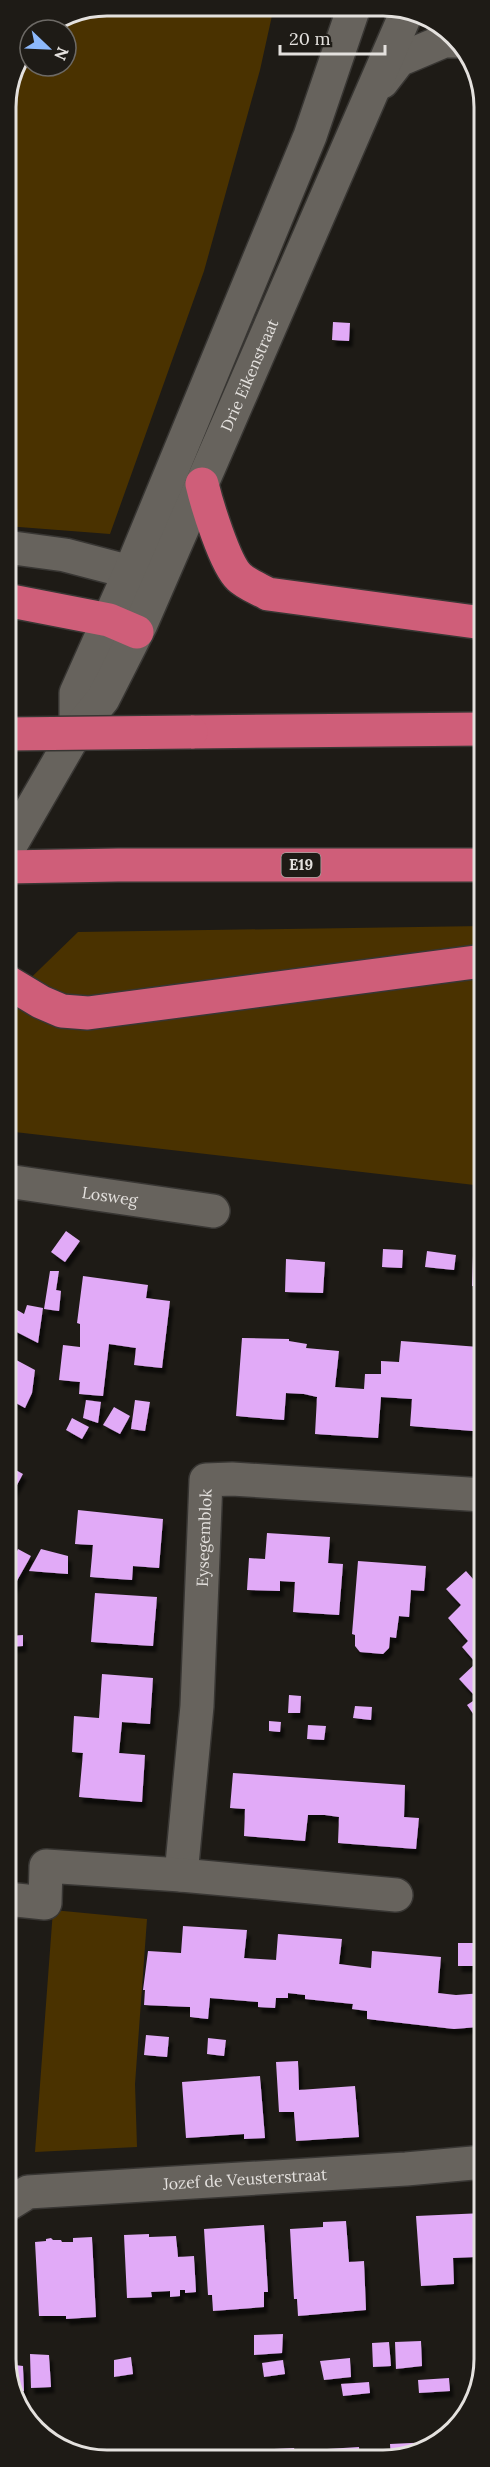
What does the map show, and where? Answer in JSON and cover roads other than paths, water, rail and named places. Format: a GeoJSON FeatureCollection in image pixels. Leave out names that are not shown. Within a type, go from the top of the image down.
{"type":"FeatureCollection","features":[{"type":"Feature","properties":{"kind":"highway"},"geometry":{"type":"LineString","coordinates":[[202,484],[227,558],[238,577],[268,594],[474,622]]}},
{"type":"Feature","properties":{"kind":"highway"},"geometry":{"type":"LineString","coordinates":[[17,602],[123,626]]}},
{"type":"Feature","properties":{"kind":"highway"},"geometry":{"type":"LineString","coordinates":[[17,734],[474,729]]}},
{"type":"Feature","properties":{"kind":"highway","name":"E19"},"geometry":{"type":"LineString","coordinates":[[17,867],[474,865]]}},
{"type":"Feature","properties":{"kind":"highway"},"geometry":{"type":"LineString","coordinates":[[17,987],[62,1011],[88,1013],[474,962]]}},
{"type":"Feature","properties":{"kind":"street","name":"Drie Eikenstraat"},"geometry":{"type":"LineString","coordinates":[[123,626],[130,572],[310,136],[351,16]]}},
{"type":"Feature","properties":{"kind":"street","name":"Drie Eikenstraat"},"geometry":{"type":"LineString","coordinates":[[17,835],[76,732],[76,693],[123,626],[202,484],[404,19]]}},
{"type":"Feature","properties":{"kind":"street"},"geometry":{"type":"LineString","coordinates":[[370,97],[399,60],[444,41]]}},
{"type":"Feature","properties":{"kind":"street"},"geometry":{"type":"LineString","coordinates":[[17,548],[65,555],[130,572]]}},
{"type":"Feature","properties":{"kind":"street","name":"Losweg"},"geometry":{"type":"LineString","coordinates":[[17,1183],[213,1211]]}},
{"type":"Feature","properties":{"kind":"street","name":"Eysegemblok"},"geometry":{"type":"LineString","coordinates":[[181,1875],[197,1706],[206,1480],[473,1494]]}},
{"type":"Feature","properties":{"kind":"street"},"geometry":{"type":"LineString","coordinates":[[16,1900],[45,1903],[46,1866],[181,1875],[396,1895]]}},
{"type":"Feature","properties":{"kind":"street","name":"Jozef de Veusterstraat"},"geometry":{"type":"LineString","coordinates":[[16,2199],[28,2192],[473,2163]]}}]}
